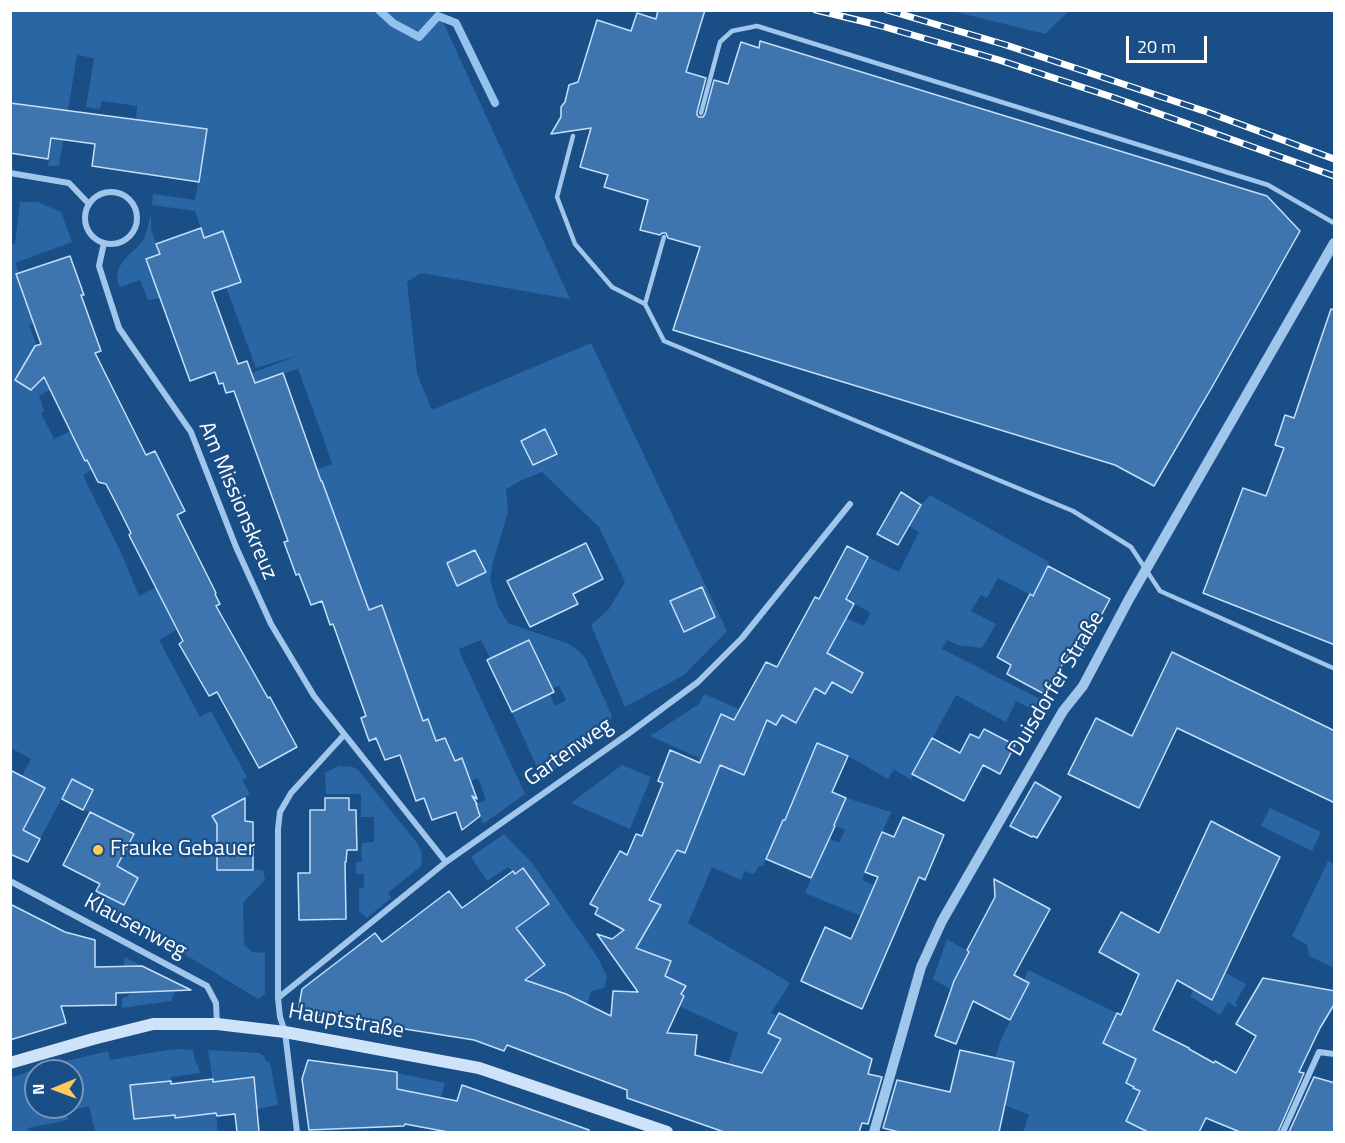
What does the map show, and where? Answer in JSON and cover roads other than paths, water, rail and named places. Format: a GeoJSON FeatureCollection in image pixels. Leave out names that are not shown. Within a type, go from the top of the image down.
{"type":"FeatureCollection","features":[{"type":"Feature","properties":{"kind":"main road","name":"Hauptstraße"},"geometry":{"type":"LineString","coordinates":[[10,1063],[153,1024],[217,1024],[285,1032],[479,1068],[667,1132]]}},
{"type":"Feature","properties":{"kind":"street"},"geometry":{"type":"LineString","coordinates":[[10,173],[69,183],[89,204]]}},
{"type":"Feature","properties":{"kind":"street"},"geometry":{"type":"LineString","coordinates":[[109,192],[121,194],[131,201],[136,210],[135,226],[131,235],[113,244],[95,239],[87,229],[85,216],[89,204],[97,196],[109,192]]}},
{"type":"Feature","properties":{"kind":"street","name":"Am Missionskreuz"},"geometry":{"type":"LineString","coordinates":[[104,243],[99,266],[119,328],[190,432],[236,547],[271,624],[314,696],[446,862]]}},
{"type":"Feature","properties":{"kind":"street","name":"Duisdorfer Straße"},"geometry":{"type":"LineString","coordinates":[[874,1132],[921,967],[942,921],[1057,720],[1083,686],[1129,599],[1335,243]]}},
{"type":"Feature","properties":{"kind":"street","name":"Gartenweg"},"geometry":{"type":"LineString","coordinates":[[278,998],[446,862],[698,682],[742,638],[850,504]]}},
{"type":"Feature","properties":{"kind":"street"},"geometry":{"type":"LineString","coordinates":[[297,1132],[285,1032],[280,1017],[278,998],[278,829],[280,812],[291,793],[344,735]]}},
{"type":"Feature","properties":{"kind":"street","name":"Klausenweg"},"geometry":{"type":"LineString","coordinates":[[10,880],[207,986],[216,1003],[217,1024]]}},
{"type":"Feature","properties":{"kind":"street"},"geometry":{"type":"LineString","coordinates":[[1282,1132],[1319,1052],[1335,1054]]}},
{"type":"Feature","properties":{"kind":"lane"},"geometry":{"type":"LineString","coordinates":[[701,113],[720,42],[732,31],[757,26],[1268,185],[1335,223]]}},
{"type":"Feature","properties":{"kind":"lane"},"geometry":{"type":"LineString","coordinates":[[573,136],[558,197],[575,244],[612,286],[645,304],[664,341],[1073,511],[1131,547],[1160,591],[1333,668]]}},
{"type":"Feature","properties":{"kind":"lane"},"geometry":{"type":"LineString","coordinates":[[645,304],[664,237]]}},
{"type":"Feature","properties":{"kind":"waterway"},"geometry":{"type":"LineString","coordinates":[[379,10],[393,23],[419,37],[438,16],[456,23],[495,103]]}},
{"type":"Feature","properties":{"kind":"railway"},"geometry":{"type":"LineString","coordinates":[[816,10],[878,25],[999,60],[1115,98],[1334,176]]}},
{"type":"Feature","properties":{"kind":"railway"},"geometry":{"type":"LineString","coordinates":[[887,10],[1006,45],[1207,112],[1334,159]]}},
{"type":"Feature","properties":{"kind":"place","name":"Frauke Gebauer"},"geometry":{"type":"Point","coordinates":[98,850]}}]}
